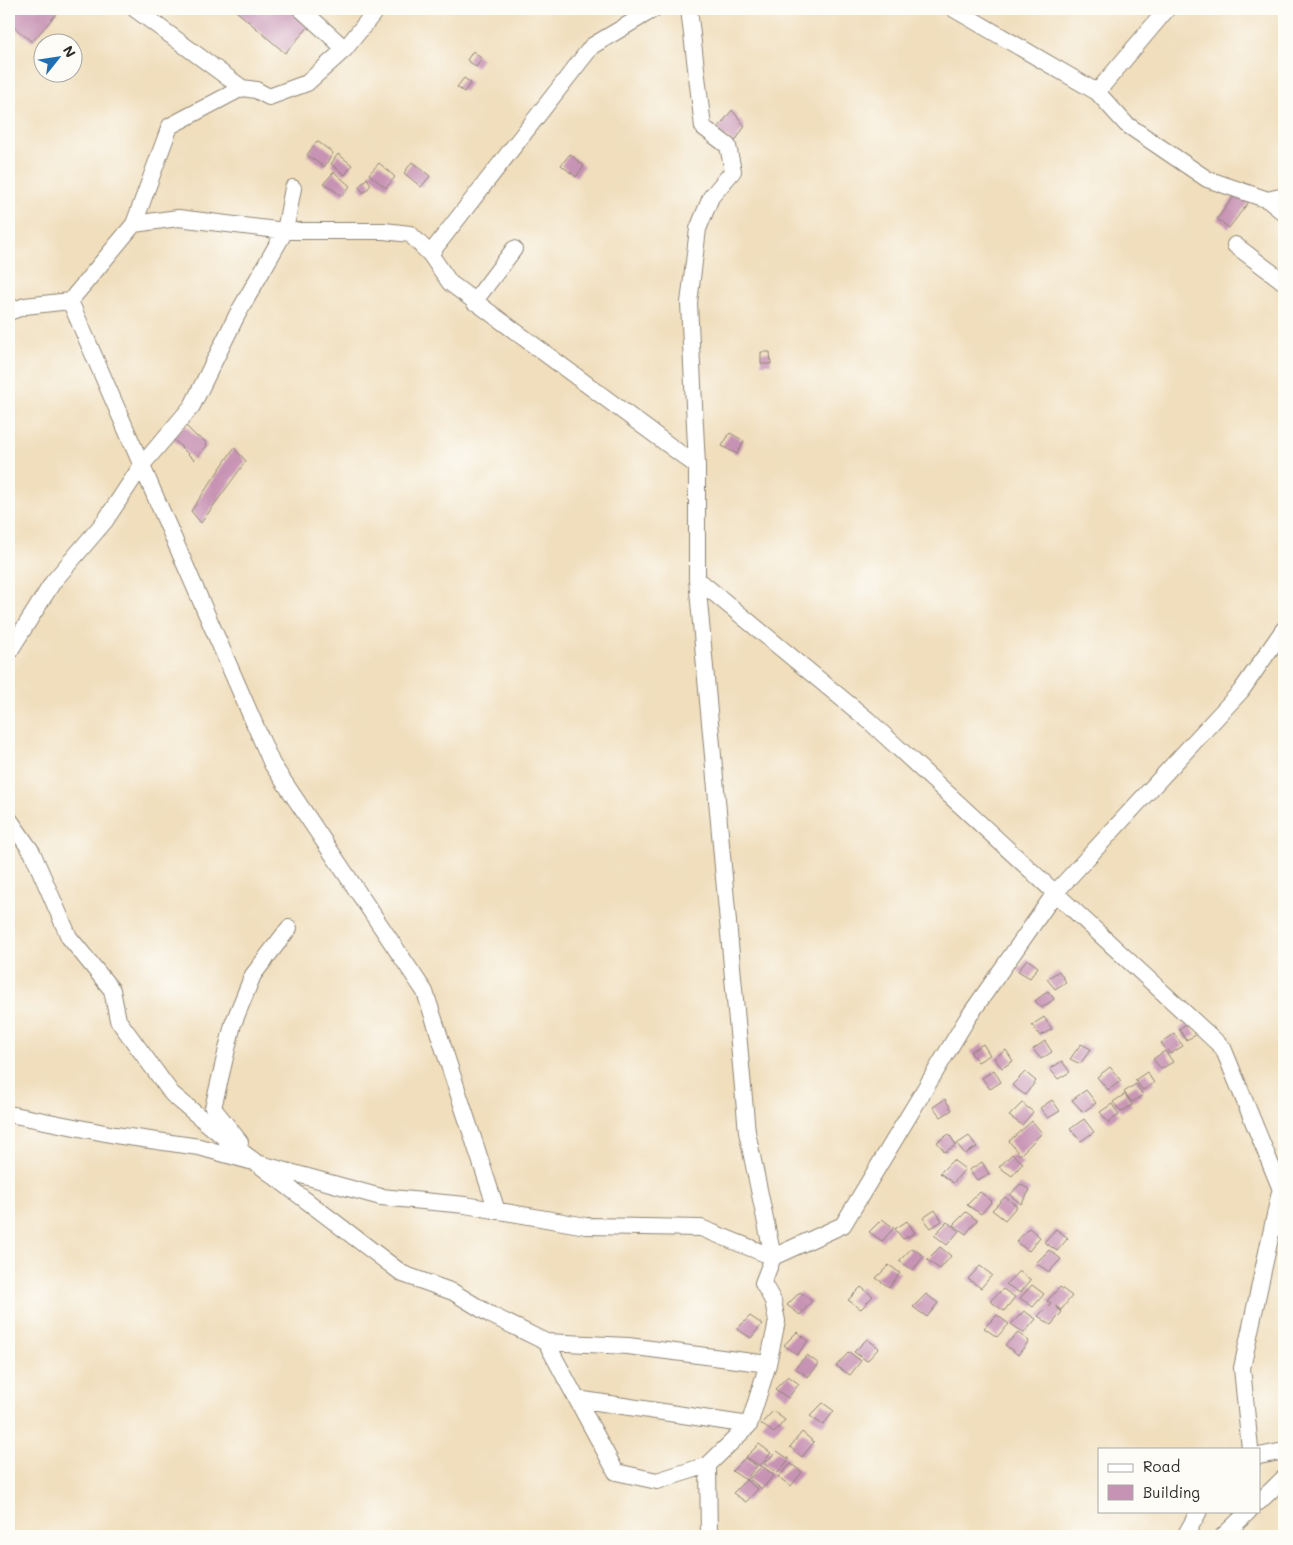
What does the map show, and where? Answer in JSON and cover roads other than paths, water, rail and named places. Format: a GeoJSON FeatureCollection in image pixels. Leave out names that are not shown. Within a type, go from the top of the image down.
{"type":"FeatureCollection","features":[{"type":"Feature","properties":{"kind":"street"},"geometry":{"type":"LineString","coordinates":[[135,9],[242,88],[256,90],[269,97],[307,83],[345,48],[377,9]]}},
{"type":"Feature","properties":{"kind":"street"},"geometry":{"type":"LineString","coordinates":[[301,9],[345,48]]}},
{"type":"Feature","properties":{"kind":"street"},"geometry":{"type":"LineString","coordinates":[[430,254],[592,46],[654,9]]}},
{"type":"Feature","properties":{"kind":"street"},"geometry":{"type":"LineString","coordinates":[[546,1342],[616,1472],[657,1481],[708,1465],[750,1425],[768,1364],[777,1321],[773,1301],[763,1283],[773,1257],[747,1132],[697,579],[697,466],[690,293],[698,229],[712,197],[733,170],[728,146],[703,127],[689,9]]}},
{"type":"Feature","properties":{"kind":"street"},"geometry":{"type":"LineString","coordinates":[[954,9],[1097,92],[1126,124],[1208,179],[1268,200],[1284,214]]}},
{"type":"Feature","properties":{"kind":"street"},"geometry":{"type":"LineString","coordinates":[[1097,92],[1167,9]]}},
{"type":"Feature","properties":{"kind":"street"},"geometry":{"type":"LineString","coordinates":[[9,312],[25,306],[70,301],[134,224],[170,126],[242,88]]}},
{"type":"Feature","properties":{"kind":"street"},"geometry":{"type":"LineString","coordinates":[[9,652],[53,582],[105,521],[142,465],[192,406],[237,315],[285,231],[293,188]]}},
{"type":"Feature","properties":{"kind":"street"},"geometry":{"type":"LineString","coordinates":[[1268,200],[1284,196]]}},
{"type":"Feature","properties":{"kind":"street"},"geometry":{"type":"LineString","coordinates":[[134,224],[178,218],[285,231],[384,231],[410,234],[430,254],[450,283],[697,466]]}},
{"type":"Feature","properties":{"kind":"street"},"geometry":{"type":"LineString","coordinates":[[1235,245],[1284,282]]}},
{"type":"Feature","properties":{"kind":"street"},"geometry":{"type":"LineString","coordinates":[[474,302],[514,249]]}},
{"type":"Feature","properties":{"kind":"street"},"geometry":{"type":"LineString","coordinates":[[70,301],[272,764],[425,992],[497,1211]]}},
{"type":"Feature","properties":{"kind":"street"},"geometry":{"type":"LineString","coordinates":[[697,579],[868,720],[1223,1048],[1282,1180],[1242,1368],[1250,1448]]}},
{"type":"Feature","properties":{"kind":"street"},"geometry":{"type":"LineString","coordinates":[[9,1114],[115,1136],[199,1147],[381,1198],[466,1205],[586,1226],[701,1228],[773,1257],[843,1225],[967,1019],[1055,893],[1241,691],[1284,629]]}},
{"type":"Feature","properties":{"kind":"street"},"geometry":{"type":"LineString","coordinates":[[9,819],[32,852],[69,937],[112,990],[118,1020],[172,1094],[257,1163],[402,1274],[453,1292],[491,1315],[546,1342],[628,1346],[768,1364]]}},
{"type":"Feature","properties":{"kind":"street"},"geometry":{"type":"LineString","coordinates":[[257,1163],[213,1108],[233,1024],[253,975],[289,928]]}},
{"type":"Feature","properties":{"kind":"street"},"geometry":{"type":"LineString","coordinates":[[577,1399],[750,1425]]}},
{"type":"Feature","properties":{"kind":"street"},"geometry":{"type":"LineString","coordinates":[[1260,1456],[1284,1451]]}},
{"type":"Feature","properties":{"kind":"street"},"geometry":{"type":"LineString","coordinates":[[708,1465],[709,1536]]}},
{"type":"Feature","properties":{"kind":"street"},"geometry":{"type":"LineString","coordinates":[[1260,1501],[1284,1478]]}},
{"type":"Feature","properties":{"kind":"street"},"geometry":{"type":"LineString","coordinates":[[1185,1536],[1199,1512]]}},
{"type":"Feature","properties":{"kind":"street"},"geometry":{"type":"LineString","coordinates":[[1223,1536],[1248,1512]]}}]}
